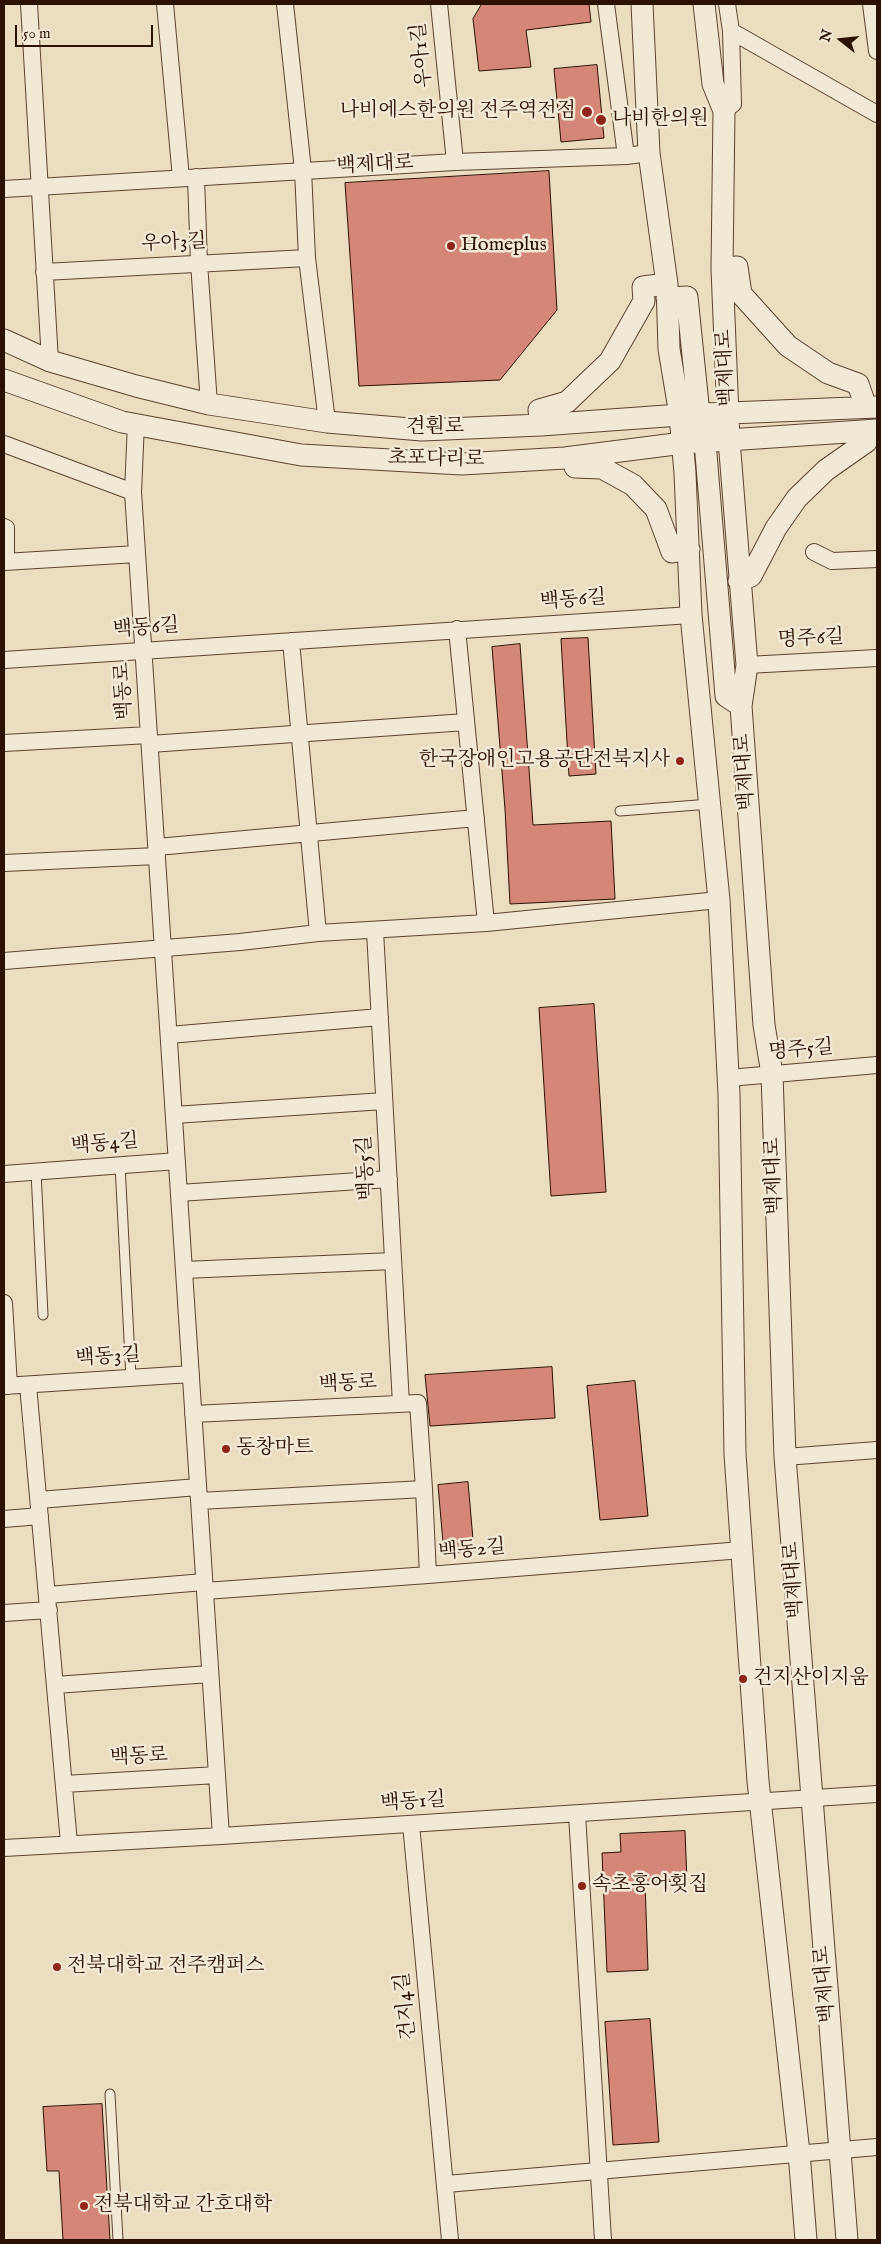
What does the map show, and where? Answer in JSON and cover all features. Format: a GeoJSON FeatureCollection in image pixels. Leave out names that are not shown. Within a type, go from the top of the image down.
{"type":"FeatureCollection","features":[{"type":"Feature","properties":{"kind":"street"},"geometry":{"type":"LineString","coordinates":[[29,4],[50,361]]}},
{"type":"Feature","properties":{"kind":"street"},"geometry":{"type":"LineString","coordinates":[[165,4],[199,264],[209,404]]}},
{"type":"Feature","properties":{"kind":"street"},"geometry":{"type":"LineString","coordinates":[[285,4],[303,170],[306,258],[327,422]]}},
{"type":"Feature","properties":{"kind":"street","name":"우아1길"},"geometry":{"type":"LineString","coordinates":[[439,4],[455,162]]}},
{"type":"Feature","properties":{"kind":"street"},"geometry":{"type":"LineString","coordinates":[[606,4],[626,156]]}},
{"type":"Feature","properties":{"kind":"street","name":"백제대로"},"geometry":{"type":"LineString","coordinates":[[642,4],[649,154],[667,291],[669,349],[690,415],[683,443],[691,615],[720,900],[729,1078],[735,1454],[760,1801],[799,2153],[806,2240]]}},
{"type":"Feature","properties":{"kind":"street","name":"백제대로"},"geometry":{"type":"LineString","coordinates":[[704,4],[712,84],[724,111],[722,268],[729,440],[746,665],[741,706],[764,1025],[772,1074],[785,1456],[847,2240]]}},
{"type":"Feature","properties":{"kind":"street","name":"백제대로"},"geometry":{"type":"LineString","coordinates":[[724,111],[733,104],[731,31],[727,4]]}},
{"type":"Feature","properties":{"kind":"street"},"geometry":{"type":"LineString","coordinates":[[871,4],[877,51]]}},
{"type":"Feature","properties":{"kind":"street"},"geometry":{"type":"LineString","coordinates":[[731,31],[877,114]]}},
{"type":"Feature","properties":{"kind":"street","name":"백제대로"},"geometry":{"type":"LineString","coordinates":[[303,170],[649,154]]}},
{"type":"Feature","properties":{"kind":"street"},"geometry":{"type":"LineString","coordinates":[[4,190],[303,170]]}},
{"type":"Feature","properties":{"kind":"street","name":"우아3길"},"geometry":{"type":"LineString","coordinates":[[44,272],[306,258]]}},
{"type":"Feature","properties":{"kind":"street"},"geometry":{"type":"LineString","coordinates":[[722,268],[737,267],[741,294],[788,346],[828,373],[858,384],[872,407]]}},
{"type":"Feature","properties":{"kind":"street"},"geometry":{"type":"LineString","coordinates":[[541,426],[539,410],[567,402],[610,361],[644,301],[643,287],[667,291]]}},
{"type":"Feature","properties":{"kind":"street","name":"견훤로"},"geometry":{"type":"LineString","coordinates":[[4,340],[50,361],[209,404],[327,422],[422,430],[541,426],[690,415],[872,407]]}},
{"type":"Feature","properties":{"kind":"street","name":"초포다리로"},"geometry":{"type":"LineString","coordinates":[[4,380],[122,422],[136,423],[301,455],[462,464],[565,458],[683,443],[871,431]]}},
{"type":"Feature","properties":{"kind":"street"},"geometry":{"type":"LineString","coordinates":[[690,415],[729,440]]}},
{"type":"Feature","properties":{"kind":"street"},"geometry":{"type":"LineString","coordinates":[[690,415],[705,442],[726,696],[741,706]]}},
{"type":"Feature","properties":{"kind":"street","name":"백동로"},"geometry":{"type":"LineString","coordinates":[[136,423],[134,492],[221,1836]]}},
{"type":"Feature","properties":{"kind":"street"},"geometry":{"type":"LineString","coordinates":[[740,581],[752,576],[776,528],[797,498],[826,470],[866,442],[871,431]]}},
{"type":"Feature","properties":{"kind":"street"},"geometry":{"type":"LineString","coordinates":[[4,444],[134,492]]}},
{"type":"Feature","properties":{"kind":"street"},"geometry":{"type":"LineString","coordinates":[[565,458],[566,466],[602,468],[633,485],[656,509],[672,552],[689,549]]}},
{"type":"Feature","properties":{"kind":"street"},"geometry":{"type":"LineString","coordinates":[[4,527],[6,528],[5,562],[138,554]]}},
{"type":"Feature","properties":{"kind":"street"},"geometry":{"type":"LineString","coordinates":[[814,552],[832,561],[877,559]]}},
{"type":"Feature","properties":{"kind":"street","name":"백동6길"},"geometry":{"type":"LineString","coordinates":[[4,660],[691,615]]}},
{"type":"Feature","properties":{"kind":"street"},"geometry":{"type":"LineString","coordinates":[[458,630],[486,922]]}},
{"type":"Feature","properties":{"kind":"street"},"geometry":{"type":"LineString","coordinates":[[291,640],[318,933]]}},
{"type":"Feature","properties":{"kind":"street","name":"명주6길"},"geometry":{"type":"LineString","coordinates":[[746,665],[877,658]]}},
{"type":"Feature","properties":{"kind":"street"},"geometry":{"type":"LineString","coordinates":[[300,734],[466,722]]}},
{"type":"Feature","properties":{"kind":"street","name":"백동로"},"geometry":{"type":"LineString","coordinates":[[4,743],[300,734]]}},
{"type":"Feature","properties":{"kind":"street"},"geometry":{"type":"LineString","coordinates":[[4,863],[157,852],[309,833],[476,818]]}},
{"type":"Feature","properties":{"kind":"street"},"geometry":{"type":"LineString","coordinates":[[4,961],[318,933],[375,931],[486,922],[720,900]]}},
{"type":"Feature","properties":{"kind":"street","name":"백동5길"},"geometry":{"type":"LineString","coordinates":[[375,931],[400,1404]]}},
{"type":"Feature","properties":{"kind":"street"},"geometry":{"type":"LineString","coordinates":[[169,1035],[380,1017]]}},
{"type":"Feature","properties":{"kind":"street","name":"명주5길"},"geometry":{"type":"LineString","coordinates":[[729,1078],[877,1065]]}},
{"type":"Feature","properties":{"kind":"street"},"geometry":{"type":"LineString","coordinates":[[174,1115],[384,1101]]}},
{"type":"Feature","properties":{"kind":"street","name":"백동4길"},"geometry":{"type":"LineString","coordinates":[[4,1174],[177,1160]]}},
{"type":"Feature","properties":{"kind":"street"},"geometry":{"type":"LineString","coordinates":[[179,1193],[388,1179]]}},
{"type":"Feature","properties":{"kind":"street"},"geometry":{"type":"LineString","coordinates":[[184,1270],[393,1261]]}},
{"type":"Feature","properties":{"kind":"street","name":"백동3길"},"geometry":{"type":"LineString","coordinates":[[4,1303],[6,1386],[191,1374]]}},
{"type":"Feature","properties":{"kind":"street"},"geometry":{"type":"LineString","coordinates":[[28,1385],[69,1843]]}},
{"type":"Feature","properties":{"kind":"street","name":"백동로"},"geometry":{"type":"LineString","coordinates":[[193,1414],[418,1403],[428,1575]]}},
{"type":"Feature","properties":{"kind":"street"},"geometry":{"type":"LineString","coordinates":[[785,1456],[877,1450]]}},
{"type":"Feature","properties":{"kind":"street"},"geometry":{"type":"LineString","coordinates":[[4,1518],[39,1508],[198,1494],[424,1489]]}},
{"type":"Feature","properties":{"kind":"street","name":"백동2길"},"geometry":{"type":"LineString","coordinates":[[204,1586],[428,1575],[742,1550]]}},
{"type":"Feature","properties":{"kind":"street"},"geometry":{"type":"LineString","coordinates":[[4,1613],[48,1603],[204,1586]]}},
{"type":"Feature","properties":{"kind":"street"},"geometry":{"type":"LineString","coordinates":[[55,1685],[210,1674]]}},
{"type":"Feature","properties":{"kind":"street","name":"백동로"},"geometry":{"type":"LineString","coordinates":[[64,1784],[217,1774]]}},
{"type":"Feature","properties":{"kind":"street","name":"백동1길"},"geometry":{"type":"LineString","coordinates":[[4,1848],[877,1794]]}},
{"type":"Feature","properties":{"kind":"street"},"geometry":{"type":"LineString","coordinates":[[576,1814],[603,2240]]}},
{"type":"Feature","properties":{"kind":"street","name":"건지4길"},"geometry":{"type":"LineString","coordinates":[[411,1824],[450,2240]]}},
{"type":"Feature","properties":{"kind":"street"},"geometry":{"type":"LineString","coordinates":[[446,2184],[877,2147]]}},
{"type":"Feature","properties":{"kind":"lane"},"geometry":{"type":"LineString","coordinates":[[620,811],[710,804]]}},
{"type":"Feature","properties":{"kind":"lane"},"geometry":{"type":"LineString","coordinates":[[120,1165],[132,1378]]}},
{"type":"Feature","properties":{"kind":"lane"},"geometry":{"type":"LineString","coordinates":[[36,1172],[43,1315]]}},
{"type":"Feature","properties":{"kind":"lane"},"geometry":{"type":"LineString","coordinates":[[110,2094],[118,2240]]}},
{"type":"Feature","properties":{"kind":"building"},"geometry":{"type":"Polygon","coordinates":[[[482,4],[589,4],[591,22],[526,30],[531,67],[479,71],[473,19],[482,4]]]}},
{"type":"Feature","properties":{"kind":"building"},"geometry":{"type":"Polygon","coordinates":[[[597,65],[604,138],[561,142],[554,69],[597,65]]]}},
{"type":"Feature","properties":{"kind":"building","name":"Homeplus"},"geometry":{"type":"Polygon","coordinates":[[[549,171],[557,310],[500,380],[359,386],[345,183],[549,171]]]}},
{"type":"Feature","properties":{"kind":"building"},"geometry":{"type":"Polygon","coordinates":[[[588,638],[596,774],[569,776],[561,639],[588,638]]]}},
{"type":"Feature","properties":{"kind":"building"},"geometry":{"type":"Polygon","coordinates":[[[520,644],[533,825],[611,821],[615,899],[510,904],[505,809],[492,647],[520,644]]]}},
{"type":"Feature","properties":{"kind":"building"},"geometry":{"type":"Polygon","coordinates":[[[594,1004],[606,1192],[551,1196],[539,1008],[594,1004]]]}},
{"type":"Feature","properties":{"kind":"building"},"geometry":{"type":"Polygon","coordinates":[[[552,1367],[555,1418],[430,1426],[425,1375],[552,1367]]]}},
{"type":"Feature","properties":{"kind":"building"},"geometry":{"type":"Polygon","coordinates":[[[635,1381],[648,1516],[600,1520],[587,1386],[635,1381]]]}},
{"type":"Feature","properties":{"kind":"building"},"geometry":{"type":"Polygon","coordinates":[[[468,1482],[474,1551],[444,1554],[438,1485],[468,1482]]]}},
{"type":"Feature","properties":{"kind":"building"},"geometry":{"type":"Polygon","coordinates":[[[685,1831],[687,1881],[645,1882],[648,1970],[607,1972],[602,1853],[621,1852],[620,1834],[685,1831]]]}},
{"type":"Feature","properties":{"kind":"building"},"geometry":{"type":"Polygon","coordinates":[[[650,2019],[659,2142],[613,2145],[605,2022],[650,2019]]]}},
{"type":"Feature","properties":{"kind":"building","name":"전북대학교 간호대학"},"geometry":{"type":"Polygon","coordinates":[[[102,2104],[110,2240],[63,2240],[59,2171],[47,2171],[43,2107],[102,2104]]]}},
{"type":"Feature","properties":{"kind":"place","name":"나비에스한의원 전주역전점"},"geometry":{"type":"Point","coordinates":[587,112]}},
{"type":"Feature","properties":{"kind":"place","name":"나비한의원"},"geometry":{"type":"Point","coordinates":[601,120]}},
{"type":"Feature","properties":{"kind":"place","name":"Homeplus"},"geometry":{"type":"Point","coordinates":[451,246]}},
{"type":"Feature","properties":{"kind":"place","name":"한국장애인고용공단전북지사"},"geometry":{"type":"Point","coordinates":[680,761]}},
{"type":"Feature","properties":{"kind":"place","name":"동창마트"},"geometry":{"type":"Point","coordinates":[226,1449]}},
{"type":"Feature","properties":{"kind":"place","name":"건지산이지움"},"geometry":{"type":"Point","coordinates":[743,1679]}},
{"type":"Feature","properties":{"kind":"place","name":"속초홍어횟집"},"geometry":{"type":"Point","coordinates":[582,1886]}},
{"type":"Feature","properties":{"kind":"place","name":"전북대학교 전주캠퍼스"},"geometry":{"type":"Point","coordinates":[57,1967]}},
{"type":"Feature","properties":{"kind":"place","name":"전북대학교 간호대학"},"geometry":{"type":"Point","coordinates":[84,2206]}}]}
